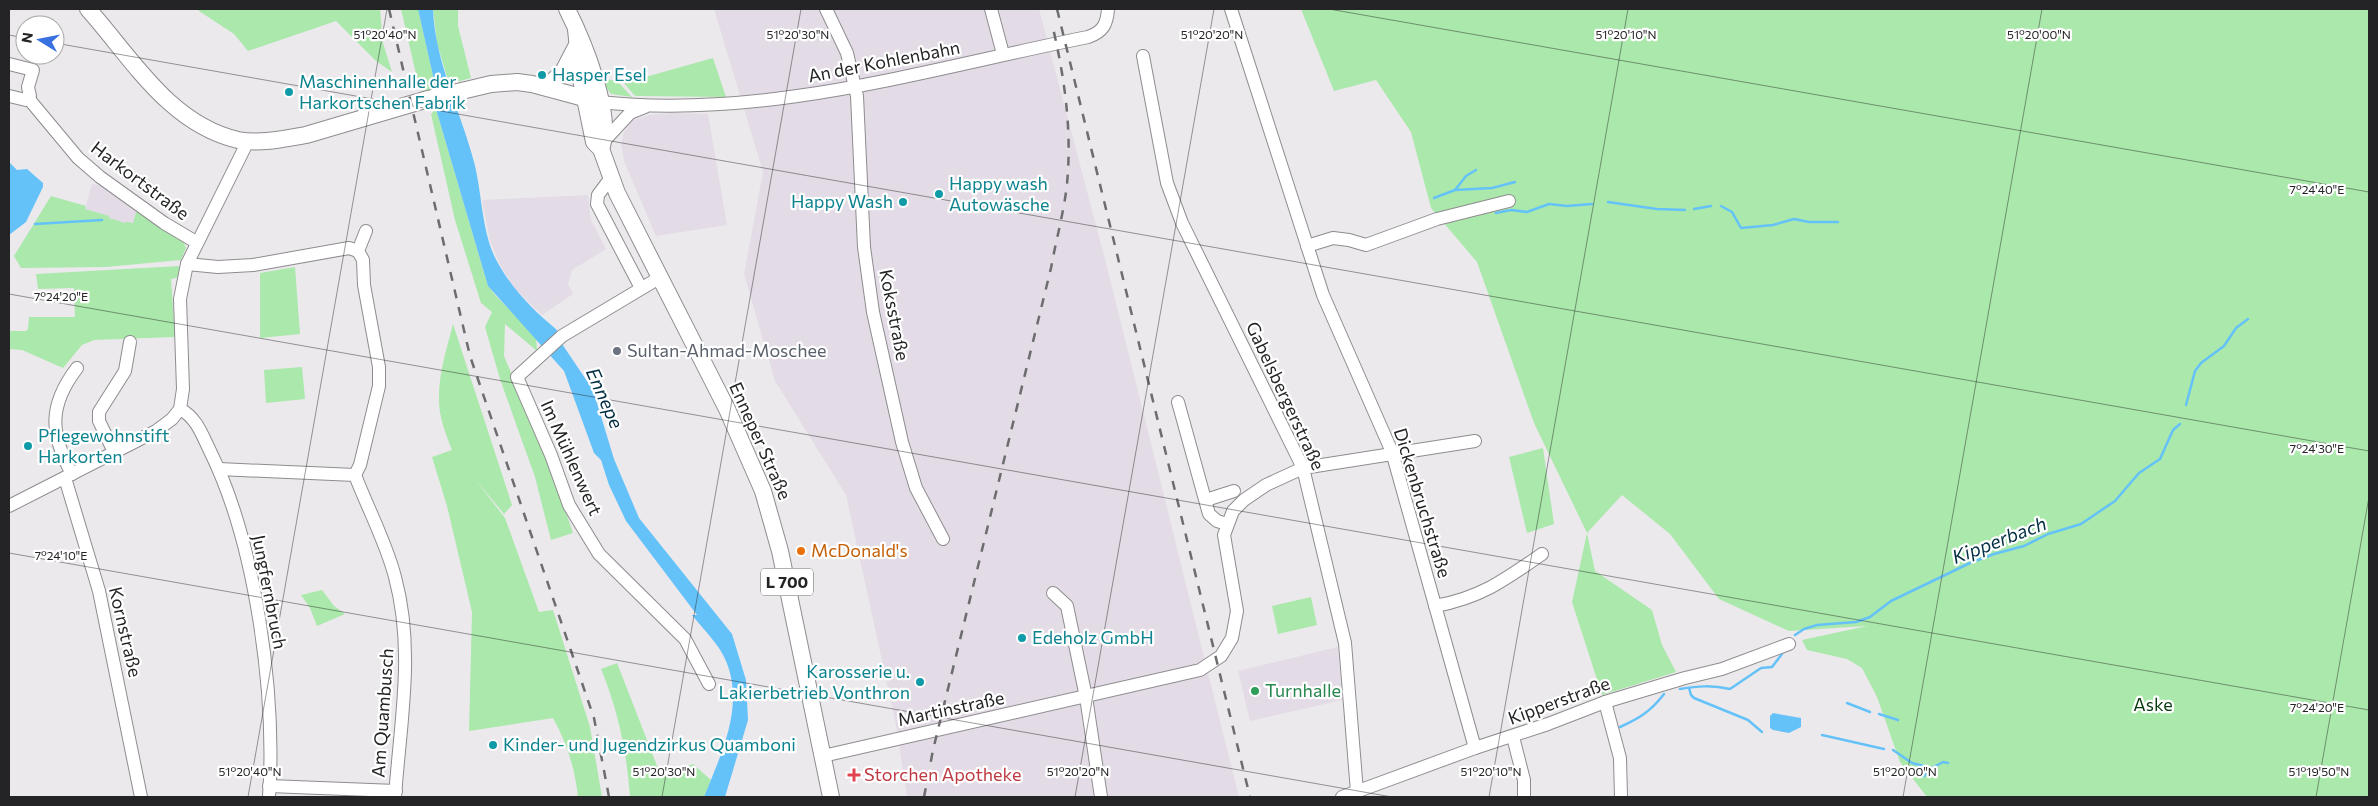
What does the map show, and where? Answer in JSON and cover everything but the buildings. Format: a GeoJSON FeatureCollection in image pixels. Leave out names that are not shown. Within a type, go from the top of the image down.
{"type":"FeatureCollection","features":[{"type":"Feature","properties":{"kind":"main road"},"geometry":{"type":"LineString","coordinates":[[88,9],[149,82],[183,114],[238,140],[282,140],[306,135],[428,99],[500,83],[517,82],[546,87],[592,100]]}},
{"type":"Feature","properties":{"kind":"main road","name":"Enneper Straße"},"geometry":{"type":"LineString","coordinates":[[567,9],[588,56],[594,142],[603,145],[610,179],[742,440],[769,508],[780,551],[831,797]]}},
{"type":"Feature","properties":{"kind":"main road","name":"Enneper Straße"},"geometry":{"type":"LineString","coordinates":[[576,29],[576,47],[592,100]]}},
{"type":"Feature","properties":{"kind":"main road"},"geometry":{"type":"LineString","coordinates":[[546,87],[563,72],[576,47]]}},
{"type":"Feature","properties":{"kind":"street","name":"Koksstraße"},"geometry":{"type":"LineString","coordinates":[[826,9],[847,53],[855,87],[859,116],[864,247],[873,312],[902,442],[916,488],[943,539]]}},
{"type":"Feature","properties":{"kind":"street"},"geometry":{"type":"LineString","coordinates":[[991,9],[1003,54]]}},
{"type":"Feature","properties":{"kind":"street","name":"An der Kohlenbahn"},"geometry":{"type":"LineString","coordinates":[[592,100],[647,106],[707,106],[770,101],[855,87],[1099,34],[1104,27],[1108,9]]}},
{"type":"Feature","properties":{"kind":"street","name":"Dickenbruchstraße"},"geometry":{"type":"LineString","coordinates":[[1231,9],[1323,295],[1392,452],[1475,748]]}},
{"type":"Feature","properties":{"kind":"street","name":"Gabelsbergerstraße"},"geometry":{"type":"LineString","coordinates":[[1143,56],[1167,183],[1182,223],[1303,468],[1345,642],[1350,795]]}},
{"type":"Feature","properties":{"kind":"street"},"geometry":{"type":"LineString","coordinates":[[9,64],[32,70],[28,87],[30,96],[26,100],[9,96]]}},
{"type":"Feature","properties":{"kind":"street","name":"Harkortstraße"},"geometry":{"type":"LineString","coordinates":[[28,98],[78,158],[100,177],[164,223],[196,242]]}},
{"type":"Feature","properties":{"kind":"street"},"geometry":{"type":"LineString","coordinates":[[603,145],[630,114],[647,106]]}},
{"type":"Feature","properties":{"kind":"street","name":"Harkortstraße"},"geometry":{"type":"LineString","coordinates":[[180,409],[183,389],[180,299],[187,264],[196,242],[248,140]]}},
{"type":"Feature","properties":{"kind":"street"},"geometry":{"type":"LineString","coordinates":[[610,179],[598,195],[597,204],[641,288]]}},
{"type":"Feature","properties":{"kind":"street"},"geometry":{"type":"LineString","coordinates":[[1307,246],[1333,238],[1366,245],[1437,220],[1509,201]]}},
{"type":"Feature","properties":{"kind":"street"},"geometry":{"type":"LineString","coordinates":[[358,251],[366,231]]}},
{"type":"Feature","properties":{"kind":"street"},"geometry":{"type":"LineString","coordinates":[[187,264],[218,266],[253,265],[350,248],[358,251],[363,260],[364,285],[377,351],[379,386],[360,464],[355,474],[219,469]]}},
{"type":"Feature","properties":{"kind":"street","name":"Im Mühlenwert"},"geometry":{"type":"LineString","coordinates":[[659,278],[562,336],[517,377],[551,455],[569,505],[599,554],[685,639],[709,684]]}},
{"type":"Feature","properties":{"kind":"street"},"geometry":{"type":"LineString","coordinates":[[114,452],[99,421],[99,412],[125,371],[130,342]]}},
{"type":"Feature","properties":{"kind":"street"},"geometry":{"type":"LineString","coordinates":[[68,476],[57,442],[54,421],[62,390],[77,368]]}},
{"type":"Feature","properties":{"kind":"street"},"geometry":{"type":"LineString","coordinates":[[1178,402],[1209,514],[1217,521],[1227,524],[1233,511],[1244,500],[1266,485],[1303,468],[1392,452],[1475,441]]}},
{"type":"Feature","properties":{"kind":"street"},"geometry":{"type":"LineString","coordinates":[[9,506],[156,431],[172,419],[180,409]]}},
{"type":"Feature","properties":{"kind":"street","name":"Jungfernbruch"},"geometry":{"type":"LineString","coordinates":[[180,409],[190,415],[198,426],[219,469],[242,541],[258,616],[266,674],[270,735],[269,792]]}},
{"type":"Feature","properties":{"kind":"street","name":"Am Quambusch"},"geometry":{"type":"LineString","coordinates":[[355,474],[395,578],[405,635],[406,692],[396,794]]}},
{"type":"Feature","properties":{"kind":"street","name":"Kornstraße"},"geometry":{"type":"LineString","coordinates":[[68,476],[99,591],[141,797]]}},
{"type":"Feature","properties":{"kind":"street"},"geometry":{"type":"LineString","coordinates":[[1206,500],[1234,491]]}},
{"type":"Feature","properties":{"kind":"street","name":"Martinstraße"},"geometry":{"type":"LineString","coordinates":[[823,756],[1200,670],[1221,656],[1232,638],[1237,611],[1225,542],[1227,524]]}},
{"type":"Feature","properties":{"kind":"street"},"geometry":{"type":"LineString","coordinates":[[1435,606],[1460,602],[1486,591],[1542,554]]}},
{"type":"Feature","properties":{"kind":"street"},"geometry":{"type":"LineString","coordinates":[[1054,593],[1067,606],[1086,697],[1101,797]]}},
{"type":"Feature","properties":{"kind":"street","name":"Kipperstraße"},"geometry":{"type":"LineString","coordinates":[[1350,795],[1475,748],[1513,737],[1604,702],[1722,669],[1789,644]]}},
{"type":"Feature","properties":{"kind":"street"},"geometry":{"type":"LineString","coordinates":[[1604,702],[1620,758],[1621,797]]}},
{"type":"Feature","properties":{"kind":"street"},"geometry":{"type":"LineString","coordinates":[[1513,737],[1524,780],[1524,797]]}},
{"type":"Feature","properties":{"kind":"street"},"geometry":{"type":"LineString","coordinates":[[269,792],[396,794]]}},
{"type":"Feature","properties":{"kind":"shaded area"},"geometry":{"type":"Polygon","coordinates":[[[714,9],[1039,9],[1108,271],[1239,797],[907,797],[896,725],[846,495],[775,381],[744,274],[763,172],[714,9]]]}},
{"type":"Feature","properties":{"kind":"shaded area"},"geometry":{"type":"Polygon","coordinates":[[[671,113],[708,114],[727,225],[656,236],[624,161],[621,144],[624,132],[633,120],[650,115],[671,113]]]}},
{"type":"Feature","properties":{"kind":"shaded area"},"geometry":{"type":"Polygon","coordinates":[[[92,184],[106,187],[108,192],[115,194],[115,196],[130,204],[130,207],[137,209],[133,224],[125,224],[85,209],[92,184]]]}},
{"type":"Feature","properties":{"kind":"shaded area"},"geometry":{"type":"Polygon","coordinates":[[[588,195],[591,220],[606,249],[572,270],[568,284],[573,294],[542,315],[515,289],[500,265],[490,241],[482,200],[588,195]]]}},
{"type":"Feature","properties":{"kind":"shaded area"},"geometry":{"type":"Polygon","coordinates":[[[1338,647],[1342,700],[1250,721],[1238,671],[1338,647]]]}},
{"type":"Feature","properties":{"kind":"green space"},"geometry":{"type":"Polygon","coordinates":[[[196,9],[380,9],[383,43],[392,72],[376,61],[336,21],[248,51],[234,34],[196,9]]]}},
{"type":"Feature","properties":{"kind":"green space"},"geometry":{"type":"Polygon","coordinates":[[[401,9],[418,9],[436,89],[420,91],[401,9]]]}},
{"type":"Feature","properties":{"kind":"green space"},"geometry":{"type":"Polygon","coordinates":[[[433,9],[458,9],[458,26],[471,78],[449,84],[437,43],[433,9]]]}},
{"type":"Feature","properties":{"kind":"green space","name":"Aske"},"geometry":{"type":"Polygon","coordinates":[[[1301,9],[2369,9],[2369,797],[1927,797],[1900,762],[1877,697],[1862,668],[1847,659],[1807,650],[1802,640],[1867,626],[1789,631],[1719,599],[1670,534],[1622,495],[1587,533],[1534,423],[1477,262],[1431,208],[1411,132],[1376,80],[1334,91],[1301,9]]]}},
{"type":"Feature","properties":{"kind":"green space"},"geometry":{"type":"Polygon","coordinates":[[[713,58],[726,97],[637,96],[624,83],[713,58]]]}},
{"type":"Feature","properties":{"kind":"green space"},"geometry":{"type":"Polygon","coordinates":[[[606,79],[617,81],[632,97],[611,94],[605,86],[606,79]]]}},
{"type":"Feature","properties":{"kind":"green space"},"geometry":{"type":"Polygon","coordinates":[[[436,109],[488,286],[536,337],[537,351],[505,324],[504,356],[550,466],[573,533],[551,540],[535,477],[500,379],[485,327],[492,312],[481,303],[455,220],[431,114],[436,109]]]}},
{"type":"Feature","properties":{"kind":"green space"},"geometry":{"type":"Polygon","coordinates":[[[51,196],[86,206],[85,209],[125,223],[133,223],[137,209],[183,240],[186,248],[181,260],[106,267],[21,268],[14,256],[51,196]]]}},
{"type":"Feature","properties":{"kind":"green space"},"geometry":{"type":"Polygon","coordinates":[[[179,266],[180,277],[171,279],[175,337],[94,340],[82,345],[63,368],[22,350],[9,349],[9,331],[26,331],[28,329],[29,317],[75,317],[74,288],[38,289],[36,274],[179,266]]]}},
{"type":"Feature","properties":{"kind":"green space"},"geometry":{"type":"Polygon","coordinates":[[[295,267],[300,334],[260,338],[260,273],[295,267]]]}},
{"type":"Feature","properties":{"kind":"green space"},"geometry":{"type":"Polygon","coordinates":[[[453,324],[512,505],[504,514],[475,479],[505,518],[539,612],[553,610],[590,727],[602,797],[578,797],[570,756],[553,718],[469,731],[472,612],[447,506],[432,457],[452,450],[439,407],[439,391],[443,362],[453,324]]]}},
{"type":"Feature","properties":{"kind":"green space"},"geometry":{"type":"Polygon","coordinates":[[[302,367],[305,399],[266,403],[264,370],[302,367]]]}},
{"type":"Feature","properties":{"kind":"green space"},"geometry":{"type":"Polygon","coordinates":[[[1543,448],[1554,524],[1527,533],[1509,457],[1543,448]]]}},
{"type":"Feature","properties":{"kind":"green space"},"geometry":{"type":"Polygon","coordinates":[[[1587,533],[1595,571],[1652,610],[1662,645],[1676,672],[1602,695],[1572,602],[1587,533]]]}},
{"type":"Feature","properties":{"kind":"green space"},"geometry":{"type":"Polygon","coordinates":[[[322,590],[334,606],[345,614],[317,626],[310,608],[301,595],[322,590]]]}},
{"type":"Feature","properties":{"kind":"green space"},"geometry":{"type":"Polygon","coordinates":[[[1311,597],[1317,625],[1278,634],[1272,606],[1311,597]]]}},
{"type":"Feature","properties":{"kind":"green space"},"geometry":{"type":"Polygon","coordinates":[[[617,663],[661,776],[693,764],[711,780],[704,797],[630,797],[627,764],[621,732],[601,669],[617,663]]]}},
{"type":"Feature","properties":{"kind":"water"},"geometry":{"type":"Polygon","coordinates":[[[418,9],[433,9],[438,48],[443,68],[469,143],[489,241],[499,265],[532,308],[557,330],[556,335],[593,390],[614,459],[639,518],[732,634],[746,680],[748,720],[725,797],[704,797],[723,747],[732,713],[731,678],[726,661],[715,643],[692,615],[697,615],[626,521],[609,485],[601,460],[594,453],[564,371],[488,286],[436,109],[436,89],[418,9]]]}},
{"type":"Feature","properties":{"kind":"water"},"geometry":{"type":"Polygon","coordinates":[[[9,162],[17,170],[27,169],[43,183],[43,187],[26,222],[9,235],[9,162]]]}},
{"type":"Feature","properties":{"kind":"water"},"geometry":{"type":"Polygon","coordinates":[[[1773,713],[1801,718],[1801,727],[1789,733],[1773,730],[1770,728],[1770,716],[1773,713]]]}},
{"type":"Feature","properties":{"kind":"waterway"},"geometry":{"type":"LineString","coordinates":[[1455,190],[1466,176],[1476,170]]}},
{"type":"Feature","properties":{"kind":"waterway"},"geometry":{"type":"LineString","coordinates":[[1434,198],[1455,190],[1492,188],[1515,182]]}},
{"type":"Feature","properties":{"kind":"waterway"},"geometry":{"type":"LineString","coordinates":[[1608,202],[1657,209],[1685,210]]}},
{"type":"Feature","properties":{"kind":"waterway"},"geometry":{"type":"LineString","coordinates":[[1496,213],[1511,210],[1527,212],[1549,204],[1567,206],[1592,204]]}},
{"type":"Feature","properties":{"kind":"waterway"},"geometry":{"type":"LineString","coordinates":[[1694,209],[1711,206]]}},
{"type":"Feature","properties":{"kind":"waterway"},"geometry":{"type":"LineString","coordinates":[[1721,206],[1732,212],[1741,228],[1773,225],[1794,219],[1809,222],[1838,222]]}},
{"type":"Feature","properties":{"kind":"waterway"},"geometry":{"type":"LineString","coordinates":[[35,224],[102,220]]}},
{"type":"Feature","properties":{"kind":"waterway","name":"Kipperbach"},"geometry":{"type":"LineString","coordinates":[[2186,405],[2195,371],[2201,363],[2224,346],[2236,328],[2248,319]]}},
{"type":"Feature","properties":{"kind":"waterway","name":"Kipperbach"},"geometry":{"type":"LineString","coordinates":[[1795,635],[1804,629],[1817,625],[1856,622],[1870,617],[1891,601],[1970,563],[2024,546],[2048,534],[2081,524],[2115,501],[2139,473],[2160,459],[2173,430],[2180,424]]}},
{"type":"Feature","properties":{"kind":"waterway","name":"Kipperbach"},"geometry":{"type":"LineString","coordinates":[[1680,689],[1705,686],[1730,689],[1761,668],[1772,667],[1782,654]]}},
{"type":"Feature","properties":{"kind":"waterway"},"geometry":{"type":"LineString","coordinates":[[1689,688],[1694,698],[1748,720],[1762,732]]}},
{"type":"Feature","properties":{"kind":"waterway","name":"Kipperbach"},"geometry":{"type":"LineString","coordinates":[[1620,727],[1645,714],[1664,694]]}},
{"type":"Feature","properties":{"kind":"waterway"},"geometry":{"type":"LineString","coordinates":[[1847,703],[1870,712]]}},
{"type":"Feature","properties":{"kind":"waterway"},"geometry":{"type":"LineString","coordinates":[[1879,714],[1898,720]]}},
{"type":"Feature","properties":{"kind":"waterway"},"geometry":{"type":"LineString","coordinates":[[1822,735],[1884,749]]}},
{"type":"Feature","properties":{"kind":"waterway"},"geometry":{"type":"LineString","coordinates":[[1893,750],[1912,763],[1932,768],[1943,762],[1948,763]]}},
{"type":"Feature","properties":{"kind":"waterway"},"geometry":{"type":"LineString","coordinates":[[1924,776],[1932,768]]}},
{"type":"Feature","properties":{"kind":"railway"},"geometry":{"type":"LineString","coordinates":[[389,9],[470,356],[594,718],[609,797]]}},
{"type":"Feature","properties":{"kind":"railway"},"geometry":{"type":"LineString","coordinates":[[1057,9],[1250,797]]}},
{"type":"Feature","properties":{"kind":"railway"},"geometry":{"type":"LineString","coordinates":[[924,797],[933,750],[1051,268],[1064,205],[1069,145],[1068,125],[1064,86],[1053,28]]}},
{"type":"Feature","properties":{"kind":"place","name":"Hasper Esel"},"geometry":{"type":"Point","coordinates":[542,75]}},
{"type":"Feature","properties":{"kind":"place","name":"Maschinenhalle der Harkortschen Fabrik"},"geometry":{"type":"Point","coordinates":[289,92]}},
{"type":"Feature","properties":{"kind":"place","name":"Happy wash Autowäsche"},"geometry":{"type":"Point","coordinates":[939,194]}},
{"type":"Feature","properties":{"kind":"place","name":"Happy Wash"},"geometry":{"type":"Point","coordinates":[903,202]}},
{"type":"Feature","properties":{"kind":"place","name":"Sultan-Ahmad-Moschee"},"geometry":{"type":"Point","coordinates":[617,351]}},
{"type":"Feature","properties":{"kind":"place","name":"Pflegewohnstift Harkorten"},"geometry":{"type":"Point","coordinates":[28,446]}},
{"type":"Feature","properties":{"kind":"place","name":"McDonald's"},"geometry":{"type":"Point","coordinates":[801,551]}},
{"type":"Feature","properties":{"kind":"place","name":"Edeholz GmbH"},"geometry":{"type":"Point","coordinates":[1022,638]}},
{"type":"Feature","properties":{"kind":"place","name":"Karosserie u. Lakierbetrieb Vonthron"},"geometry":{"type":"Point","coordinates":[920,682]}},
{"type":"Feature","properties":{"kind":"place","name":"Turnhalle"},"geometry":{"type":"Point","coordinates":[1255,691]}},
{"type":"Feature","properties":{"kind":"place","name":"Kinder- und Jugendzirkus Quamboni"},"geometry":{"type":"Point","coordinates":[493,745]}},
{"type":"Feature","properties":{"kind":"place","name":"Storchen Apotheke"},"geometry":{"type":"Point","coordinates":[854,775]}},
{"type":"Feature","properties":{"kind":"water label","name":"Ennepe"},"geometry":{"type":"Point","coordinates":[605,398]}}]}
